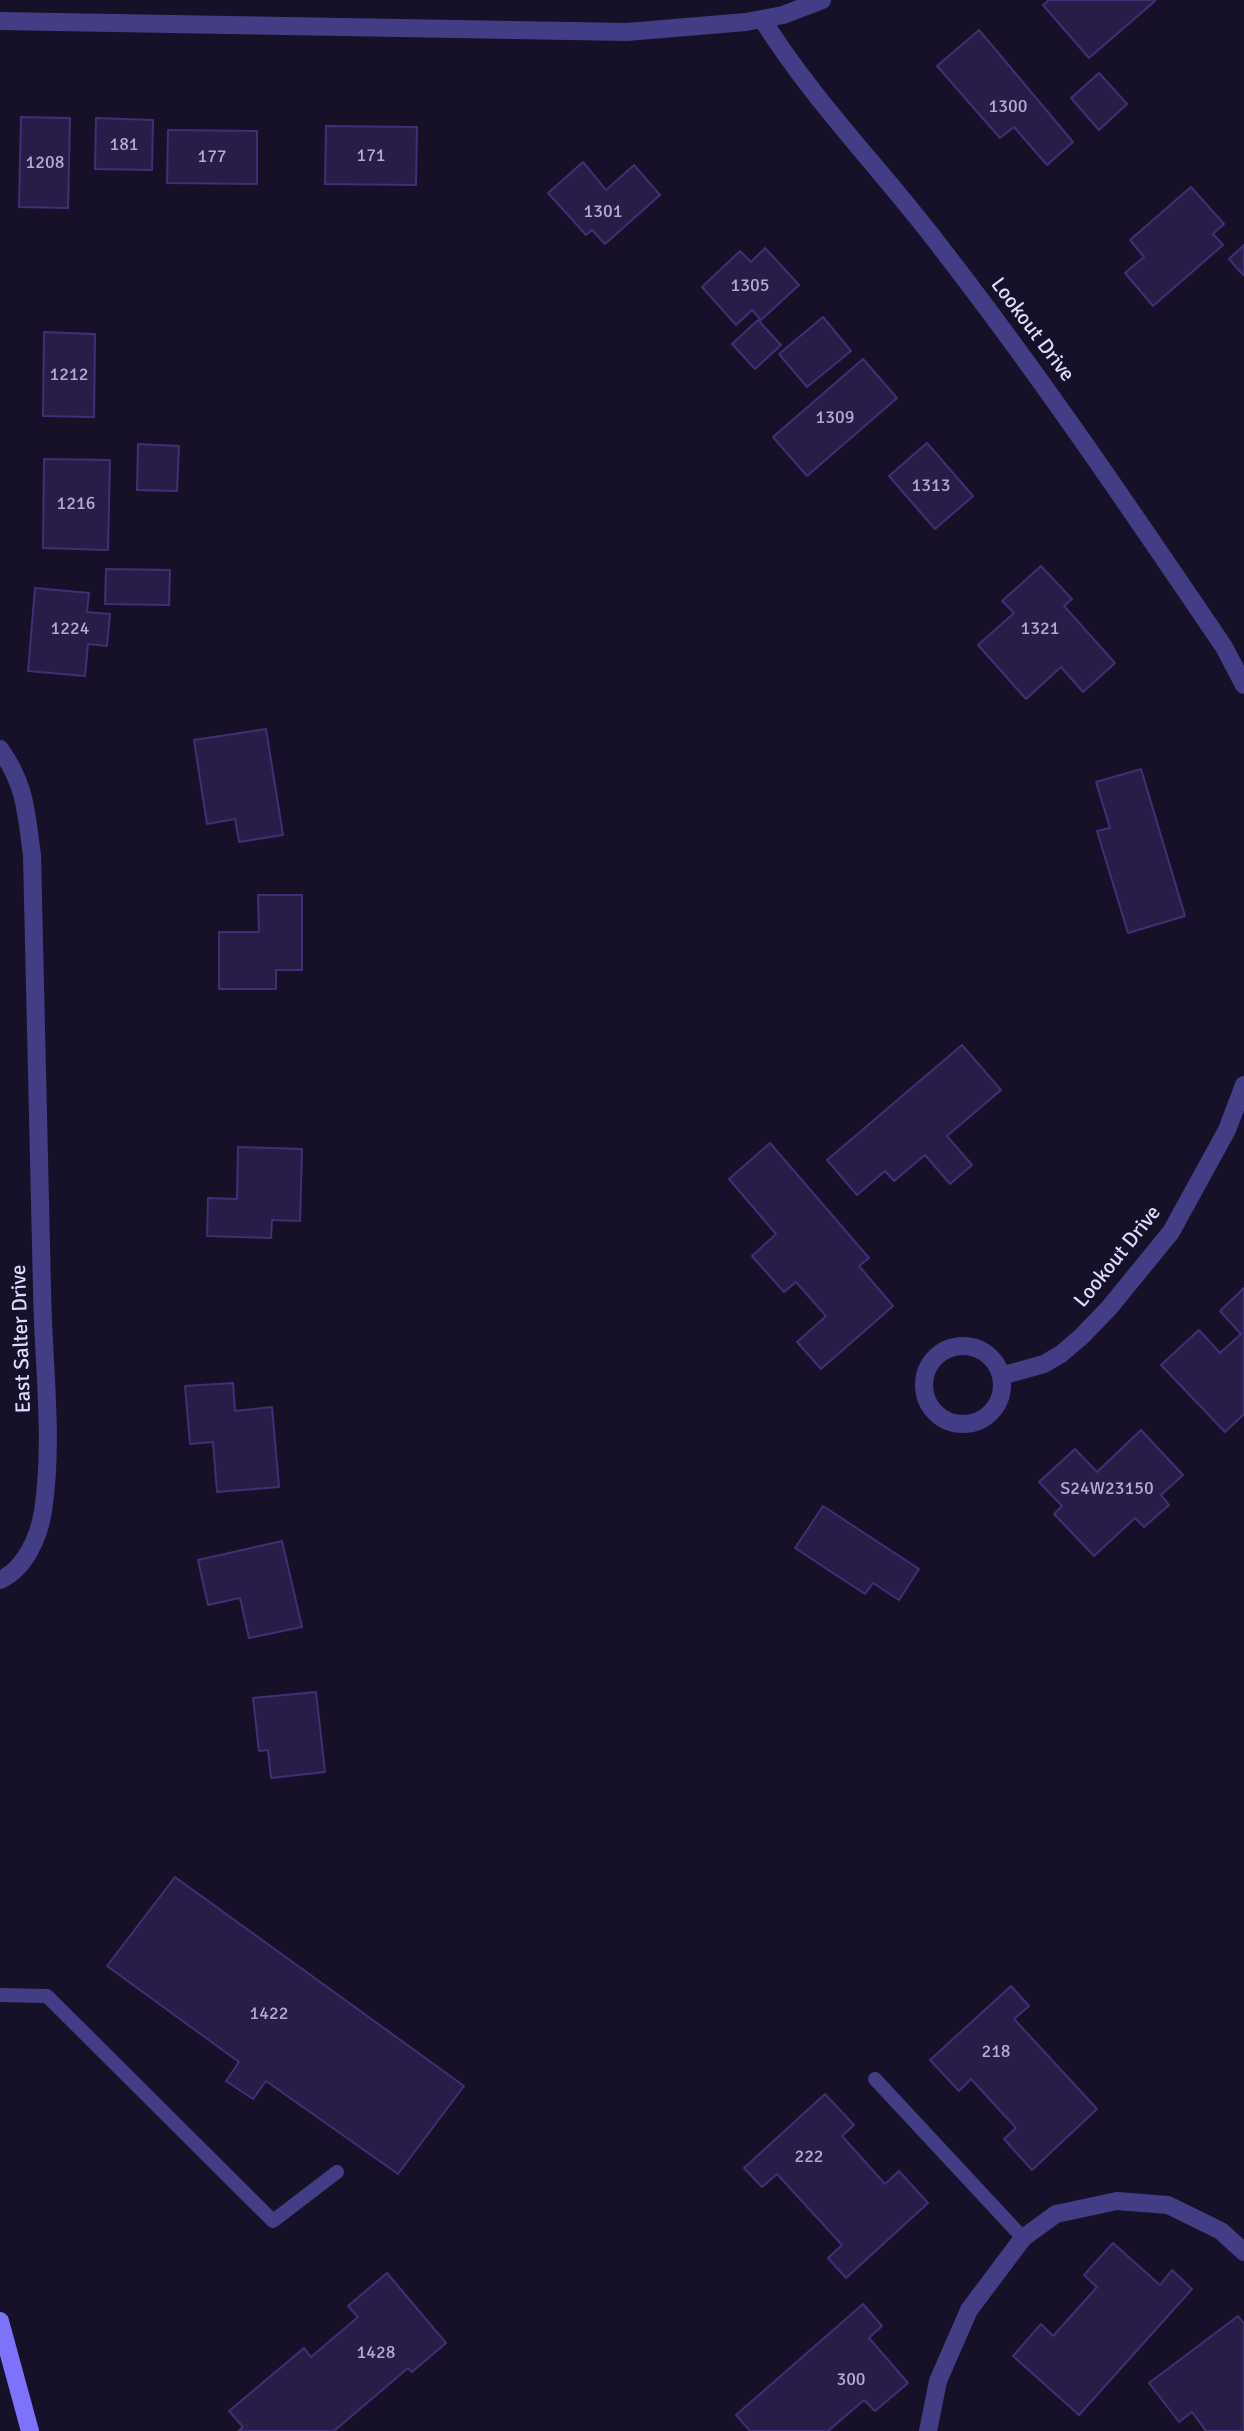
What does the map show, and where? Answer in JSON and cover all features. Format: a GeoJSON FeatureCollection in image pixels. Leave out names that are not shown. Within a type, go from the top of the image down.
{"type":"FeatureCollection","features":[{"type":"Feature","properties":{"kind":"main road"},"geometry":{"type":"LineString","coordinates":[[0,2321],[30,2431]]}},
{"type":"Feature","properties":{"kind":"street"},"geometry":{"type":"LineString","coordinates":[[0,21],[627,32],[762,19],[783,15],[822,0]]}},
{"type":"Feature","properties":{"kind":"street","name":"Lookout Drive"},"geometry":{"type":"LineString","coordinates":[[762,19],[824,108],[941,247],[1045,384],[1224,648],[1244,685]]}},
{"type":"Feature","properties":{"kind":"street","name":"East Salter Drive"},"geometry":{"type":"LineString","coordinates":[[0,749],[12,766],[23,790],[32,855],[43,1316],[49,1446],[43,1513],[36,1539],[20,1566],[0,1580]]}},
{"type":"Feature","properties":{"kind":"street","name":"Lookout Drive"},"geometry":{"type":"LineString","coordinates":[[1001,1376],[1044,1364],[1061,1354],[1109,1308],[1171,1232],[1227,1130],[1244,1085]]}},
{"type":"Feature","properties":{"kind":"street"},"geometry":{"type":"LineString","coordinates":[[954,1347],[978,1349],[996,1365],[1001,1376],[1002,1390],[998,1403],[979,1421],[953,1423],[931,1408],[926,1396],[926,1371],[942,1352],[954,1347]]}},
{"type":"Feature","properties":{"kind":"street"},"geometry":{"type":"LineString","coordinates":[[928,2431],[937,2381],[970,2310],[1023,2238],[1056,2214],[1118,2201],[1168,2205],[1221,2231],[1244,2252]]}},
{"type":"Feature","properties":{"kind":"lane"},"geometry":{"type":"LineString","coordinates":[[0,1995],[47,1996],[273,2221],[337,2172]]}},
{"type":"Feature","properties":{"kind":"lane"},"geometry":{"type":"LineString","coordinates":[[875,2079],[1023,2238]]}},
{"type":"Feature","properties":{"kind":"building"},"geometry":{"type":"Polygon","coordinates":[[[1049,0],[1155,1],[1089,58],[1043,5],[1049,0]]]}},
{"type":"Feature","properties":{"kind":"building"},"geometry":{"type":"Polygon","coordinates":[[[979,30],[1073,142],[1047,165],[1014,127],[1000,138],[937,66],[979,30]]]}},
{"type":"Feature","properties":{"kind":"building"},"geometry":{"type":"Polygon","coordinates":[[[1099,73],[1127,104],[1099,130],[1071,98],[1099,73]]]}},
{"type":"Feature","properties":{"kind":"building"},"geometry":{"type":"Polygon","coordinates":[[[21,117],[70,118],[68,208],[19,207],[21,117]]]}},
{"type":"Feature","properties":{"kind":"building"},"geometry":{"type":"Polygon","coordinates":[[[96,118],[153,120],[152,170],[95,169],[96,118]]]}},
{"type":"Feature","properties":{"kind":"building"},"geometry":{"type":"Polygon","coordinates":[[[326,126],[417,127],[416,185],[325,184],[326,126]]]}},
{"type":"Feature","properties":{"kind":"building"},"geometry":{"type":"Polygon","coordinates":[[[168,130],[257,131],[257,184],[167,183],[168,130]]]}},
{"type":"Feature","properties":{"kind":"building"},"geometry":{"type":"Polygon","coordinates":[[[583,162],[606,190],[634,165],[660,195],[605,244],[592,230],[586,235],[548,193],[583,162]]]}},
{"type":"Feature","properties":{"kind":"building"},"geometry":{"type":"Polygon","coordinates":[[[1191,187],[1224,224],[1213,234],[1223,245],[1153,306],[1125,273],[1144,257],[1130,240],[1191,187]]]}},
{"type":"Feature","properties":{"kind":"building"},"geometry":{"type":"Polygon","coordinates":[[[1244,245],[1244,276],[1229,259],[1244,245]]]}},
{"type":"Feature","properties":{"kind":"building"},"geometry":{"type":"Polygon","coordinates":[[[765,248],[799,285],[761,320],[752,310],[736,325],[702,287],[740,251],[751,262],[765,248]]]}},
{"type":"Feature","properties":{"kind":"building"},"geometry":{"type":"Polygon","coordinates":[[[823,317],[851,351],[807,387],[779,354],[823,317]]]}},
{"type":"Feature","properties":{"kind":"building"},"geometry":{"type":"Polygon","coordinates":[[[758,320],[781,345],[755,369],[732,344],[758,320]]]}},
{"type":"Feature","properties":{"kind":"building"},"geometry":{"type":"Polygon","coordinates":[[[44,332],[95,334],[94,417],[43,416],[44,332]]]}},
{"type":"Feature","properties":{"kind":"building"},"geometry":{"type":"Polygon","coordinates":[[[863,359],[897,398],[807,476],[773,437],[863,359]]]}},
{"type":"Feature","properties":{"kind":"building"},"geometry":{"type":"Polygon","coordinates":[[[927,443],[973,496],[935,529],[889,476],[927,443]]]}},
{"type":"Feature","properties":{"kind":"building"},"geometry":{"type":"Polygon","coordinates":[[[138,444],[179,446],[177,491],[137,490],[138,444]]]}},
{"type":"Feature","properties":{"kind":"building"},"geometry":{"type":"Polygon","coordinates":[[[44,459],[110,460],[108,550],[43,548],[44,459]]]}},
{"type":"Feature","properties":{"kind":"building"},"geometry":{"type":"Polygon","coordinates":[[[1041,566],[1072,599],[1064,606],[1115,663],[1083,692],[1061,667],[1026,699],[978,645],[1014,613],[1002,601],[1041,566]]]}},
{"type":"Feature","properties":{"kind":"building"},"geometry":{"type":"Polygon","coordinates":[[[106,569],[170,570],[169,605],[105,604],[106,569]]]}},
{"type":"Feature","properties":{"kind":"building"},"geometry":{"type":"Polygon","coordinates":[[[35,588],[89,593],[87,612],[110,614],[107,646],[88,644],[85,676],[28,671],[35,588]]]}},
{"type":"Feature","properties":{"kind":"building"},"geometry":{"type":"Polygon","coordinates":[[[266,729],[283,835],[239,842],[235,819],[207,824],[194,740],[266,729]]]}},
{"type":"Feature","properties":{"kind":"building"},"geometry":{"type":"Polygon","coordinates":[[[1141,769],[1185,916],[1128,933],[1097,831],[1110,828],[1096,782],[1141,769]]]}},
{"type":"Feature","properties":{"kind":"building"},"geometry":{"type":"Polygon","coordinates":[[[258,895],[302,895],[302,970],[276,970],[276,989],[219,989],[219,932],[259,932],[258,895]]]}},
{"type":"Feature","properties":{"kind":"building"},"geometry":{"type":"Polygon","coordinates":[[[962,1045],[1001,1090],[947,1136],[972,1165],[950,1184],[925,1155],[894,1181],[885,1171],[857,1195],[827,1160],[962,1045]]]}},
{"type":"Feature","properties":{"kind":"building"},"geometry":{"type":"Polygon","coordinates":[[[770,1143],[869,1258],[859,1266],[893,1306],[821,1369],[797,1342],[826,1316],[796,1282],[784,1292],[752,1256],[776,1234],[729,1179],[770,1143]]]}},
{"type":"Feature","properties":{"kind":"building"},"geometry":{"type":"Polygon","coordinates":[[[238,1147],[302,1149],[300,1221],[272,1220],[271,1238],[207,1236],[208,1198],[237,1199],[238,1147]]]}},
{"type":"Feature","properties":{"kind":"building"},"geometry":{"type":"Polygon","coordinates":[[[1244,1288],[1244,1414],[1225,1432],[1161,1365],[1199,1330],[1220,1353],[1241,1334],[1220,1311],[1244,1288]]]}},
{"type":"Feature","properties":{"kind":"building"},"geometry":{"type":"Polygon","coordinates":[[[233,1383],[235,1411],[272,1407],[279,1487],[217,1492],[213,1442],[190,1444],[185,1386],[233,1383]]]}},
{"type":"Feature","properties":{"kind":"building"},"geometry":{"type":"Polygon","coordinates":[[[1141,1430],[1183,1475],[1161,1495],[1169,1505],[1144,1527],[1135,1518],[1094,1556],[1054,1514],[1062,1506],[1039,1482],[1075,1449],[1097,1472],[1141,1430]]]}},
{"type":"Feature","properties":{"kind":"building"},"geometry":{"type":"Polygon","coordinates":[[[823,1506],[919,1569],[899,1600],[873,1583],[865,1594],[795,1548],[823,1506]]]}},
{"type":"Feature","properties":{"kind":"building"},"geometry":{"type":"Polygon","coordinates":[[[282,1541],[302,1627],[249,1638],[240,1598],[208,1605],[198,1560],[282,1541]]]}},
{"type":"Feature","properties":{"kind":"building"},"geometry":{"type":"Polygon","coordinates":[[[316,1692],[325,1772],[271,1778],[268,1750],[259,1751],[253,1698],[316,1692]]]}},
{"type":"Feature","properties":{"kind":"building"},"geometry":{"type":"Polygon","coordinates":[[[175,1877],[464,2086],[398,2174],[266,2081],[253,2099],[226,2081],[239,2062],[107,1966],[175,1877]]]}},
{"type":"Feature","properties":{"kind":"building"},"geometry":{"type":"Polygon","coordinates":[[[1011,1986],[1029,2006],[1014,2019],[1097,2109],[1032,2170],[1004,2139],[1016,2128],[971,2079],[959,2091],[930,2060],[1011,1986]]]}},
{"type":"Feature","properties":{"kind":"building"},"geometry":{"type":"Polygon","coordinates":[[[825,2094],[854,2125],[842,2136],[885,2184],[899,2171],[928,2203],[846,2278],[828,2258],[842,2245],[777,2174],[762,2187],[744,2168],[825,2094]]]}},
{"type":"Feature","properties":{"kind":"building"},"geometry":{"type":"Polygon","coordinates":[[[1113,2243],[1160,2285],[1172,2270],[1192,2289],[1079,2415],[1013,2356],[1041,2324],[1053,2336],[1097,2287],[1084,2275],[1113,2243]]]}},
{"type":"Feature","properties":{"kind":"building"},"geometry":{"type":"Polygon","coordinates":[[[387,2273],[446,2343],[412,2372],[408,2368],[334,2431],[238,2431],[243,2427],[229,2411],[304,2348],[311,2357],[358,2317],[348,2306],[387,2273]]]}},
{"type":"Feature","properties":{"kind":"building"},"geometry":{"type":"Polygon","coordinates":[[[863,2304],[882,2326],[869,2338],[908,2383],[875,2411],[864,2400],[828,2431],[750,2431],[736,2415],[863,2304]]]}},
{"type":"Feature","properties":{"kind":"building"},"geometry":{"type":"Polygon","coordinates":[[[1238,2316],[1244,2324],[1244,2431],[1206,2431],[1192,2412],[1179,2422],[1149,2383],[1238,2316]]]}}]}
